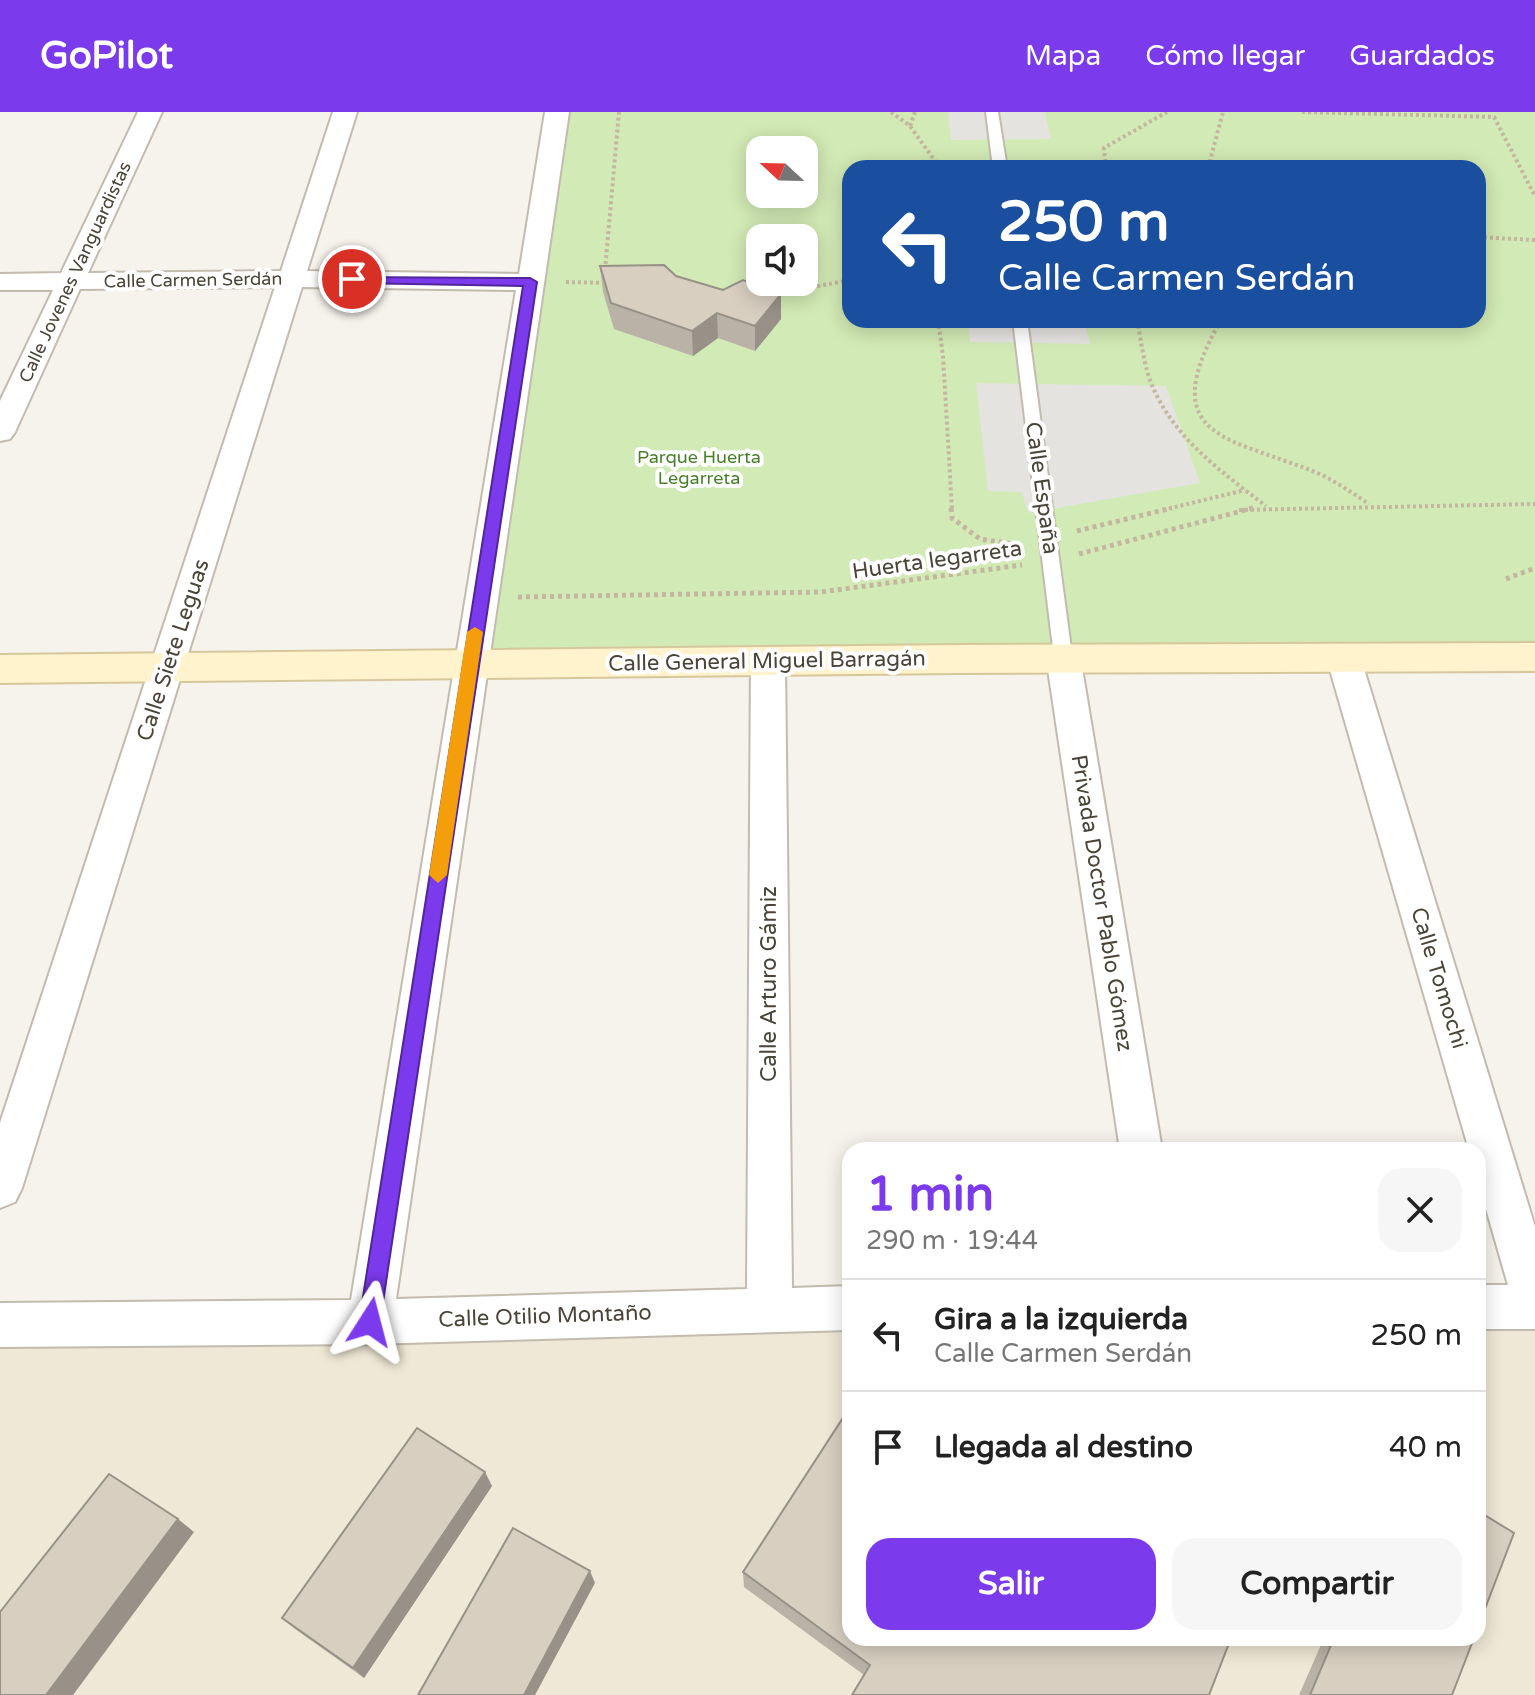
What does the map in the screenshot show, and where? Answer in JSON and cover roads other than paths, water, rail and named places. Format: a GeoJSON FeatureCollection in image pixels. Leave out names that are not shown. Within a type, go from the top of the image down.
{"type":"FeatureCollection","features":[{"type":"Feature","properties":{"kind":"main road","name":"Calle General Miguel Barragán"},"geometry":{"type":"LineString","coordinates":[[0,669],[469,666],[1063,656],[1535,657]]}},
{"type":"Feature","properties":{"kind":"street","name":"Calle Jovenes Vanguardistas"},"geometry":{"type":"LineString","coordinates":[[0,432],[150,112]]}},
{"type":"Feature","properties":{"kind":"street","name":"Calle Siete Leguas"},"geometry":{"type":"LineString","coordinates":[[0,1188],[345,112]]}},
{"type":"Feature","properties":{"kind":"street"},"geometry":{"type":"LineString","coordinates":[[370,1322],[557,112]]}},
{"type":"Feature","properties":{"kind":"street","name":"Calle Carmen Serdán"},"geometry":{"type":"LineString","coordinates":[[0,282],[292,279],[530,282]]}},
{"type":"Feature","properties":{"kind":"street","name":"Privada Doctor Pablo Gómez"},"geometry":{"type":"LineString","coordinates":[[1063,656],[1140,1142]]}},
{"type":"Feature","properties":{"kind":"street","name":"Calle Tomochi"},"geometry":{"type":"LineString","coordinates":[[1343,656],[1535,1300]]}},
{"type":"Feature","properties":{"kind":"street","name":"Calle Arturo Gámiz"},"geometry":{"type":"LineString","coordinates":[[768,660],[770,1309]]}},
{"type":"Feature","properties":{"kind":"street"},"geometry":{"type":"LineString","coordinates":[[1486,1307],[1535,1307]]}},
{"type":"Feature","properties":{"kind":"street","name":"Calle Otilio Montaño"},"geometry":{"type":"LineString","coordinates":[[0,1325],[370,1322],[842,1308]]}},
{"type":"Feature","properties":{"kind":"lane"},"geometry":{"type":"LineString","coordinates":[[992,112],[999,160]]}},
{"type":"Feature","properties":{"kind":"lane","name":"Calle España"},"geometry":{"type":"LineString","coordinates":[[1021,328],[1063,656]]}},
{"type":"Feature","properties":{"kind":"park label","name":"Parque Huerta Legarreta"},"geometry":{"type":"Point","coordinates":[699,467]}}]}
